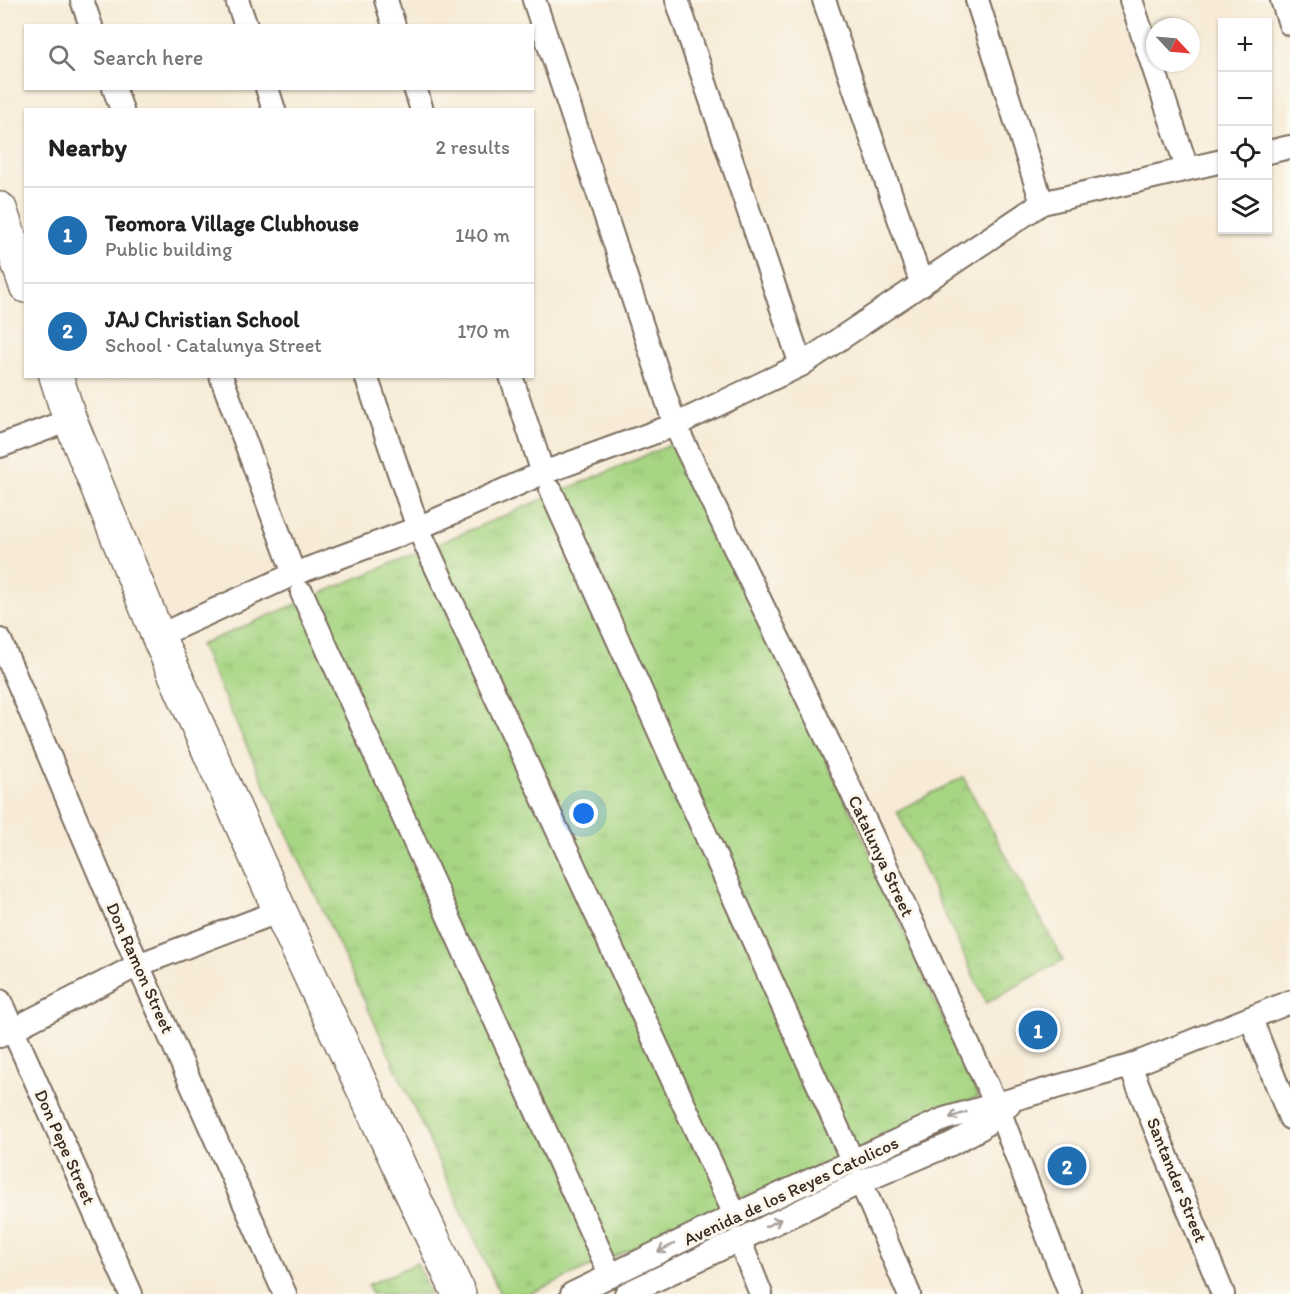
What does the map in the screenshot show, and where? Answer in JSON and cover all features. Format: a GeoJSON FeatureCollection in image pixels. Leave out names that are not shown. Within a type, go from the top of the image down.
{"type":"FeatureCollection","features":[{"type":"Feature","properties":{"kind":"street"},"geometry":{"type":"LineString","coordinates":[[82,0],[90,24]]}},
{"type":"Feature","properties":{"kind":"street"},"geometry":{"type":"LineString","coordinates":[[237,0],[245,24]]}},
{"type":"Feature","properties":{"kind":"street"},"geometry":{"type":"LineString","coordinates":[[386,0],[393,24]]}},
{"type":"Feature","properties":{"kind":"street","name":"Catalunya Street"},"geometry":{"type":"LineString","coordinates":[[534,0],[675,425],[1003,1106],[1070,1294]]}},
{"type":"Feature","properties":{"kind":"street"},"geometry":{"type":"LineString","coordinates":[[677,0],[801,365]]}},
{"type":"Feature","properties":{"kind":"street"},"geometry":{"type":"LineString","coordinates":[[824,0],[922,285]]}},
{"type":"Feature","properties":{"kind":"street"},"geometry":{"type":"LineString","coordinates":[[977,0],[1042,203]]}},
{"type":"Feature","properties":{"kind":"street"},"geometry":{"type":"LineString","coordinates":[[1131,0],[1187,168]]}},
{"type":"Feature","properties":{"kind":"street"},"geometry":{"type":"LineString","coordinates":[[1282,0],[1290,24]]}},
{"type":"Feature","properties":{"kind":"street"},"geometry":{"type":"LineString","coordinates":[[115,90],[121,108]]}},
{"type":"Feature","properties":{"kind":"street"},"geometry":{"type":"LineString","coordinates":[[268,90],[273,108]]}},
{"type":"Feature","properties":{"kind":"street"},"geometry":{"type":"LineString","coordinates":[[416,90],[421,108]]}},
{"type":"Feature","properties":{"kind":"street"},"geometry":{"type":"LineString","coordinates":[[1272,151],[1290,147]]}},
{"type":"Feature","properties":{"kind":"street"},"geometry":{"type":"LineString","coordinates":[[158,636],[298,584],[547,482],[801,365],[1042,203],[1218,162]]}},
{"type":"Feature","properties":{"kind":"street"},"geometry":{"type":"LineString","coordinates":[[0,209],[24,280]]}},
{"type":"Feature","properties":{"kind":"street"},"geometry":{"type":"LineString","coordinates":[[57,378],[70,420],[158,636],[280,911],[459,1294]]}},
{"type":"Feature","properties":{"kind":"street"},"geometry":{"type":"LineString","coordinates":[[222,378],[298,584],[611,1276]]}},
{"type":"Feature","properties":{"kind":"street"},"geometry":{"type":"LineString","coordinates":[[367,378],[421,535],[735,1215]]}},
{"type":"Feature","properties":{"kind":"street"},"geometry":{"type":"LineString","coordinates":[[512,378],[547,482],[857,1172],[909,1294]]}},
{"type":"Feature","properties":{"kind":"street"},"geometry":{"type":"LineString","coordinates":[[0,446],[70,420]]}},
{"type":"Feature","properties":{"kind":"street","name":"Don Ramon Street"},"geometry":{"type":"LineString","coordinates":[[0,640],[138,965],[285,1294]]}},
{"type":"Feature","properties":{"kind":"street"},"geometry":{"type":"LineString","coordinates":[[6,1033],[138,965],[280,911]]}},
{"type":"Feature","properties":{"kind":"street","name":"Don Pepe Street"},"geometry":{"type":"LineString","coordinates":[[0,1001],[6,1033],[131,1294]]}},
{"type":"Feature","properties":{"kind":"street","name":"Avenida de los Reyes Catolicos"},"geometry":{"type":"LineString","coordinates":[[626,1294],[739,1239],[944,1119],[1003,1106],[1130,1066],[1290,1002]]}},
{"type":"Feature","properties":{"kind":"street"},"geometry":{"type":"LineString","coordinates":[[1251,1019],[1290,1118]]}},
{"type":"Feature","properties":{"kind":"street","name":"Santander Street"},"geometry":{"type":"LineString","coordinates":[[1130,1066],[1223,1294]]}},
{"type":"Feature","properties":{"kind":"street","name":"Avenida de los Reyes Catolicos"},"geometry":{"type":"LineString","coordinates":[[572,1294],[735,1215],[857,1172]]}},
{"type":"Feature","properties":{"kind":"street"},"geometry":{"type":"LineString","coordinates":[[739,1239],[761,1294]]}},
{"type":"Feature","properties":{"kind":"green space"},"geometry":{"type":"Polygon","coordinates":[[[677,442],[858,828],[978,1097],[529,1294],[500,1294],[200,645],[677,442]]]}},
{"type":"Feature","properties":{"kind":"green space"},"geometry":{"type":"Polygon","coordinates":[[[963,777],[1063,960],[986,1003],[897,811],[963,777]]]}},
{"type":"Feature","properties":{"kind":"green space"},"geometry":{"type":"Polygon","coordinates":[[[417,1263],[430,1294],[372,1294],[368,1285],[417,1263]]]}},
{"type":"Feature","properties":{"kind":"place","name":"Teomora Village Clubhouse"},"geometry":{"type":"Point","coordinates":[1038,1030]}},
{"type":"Feature","properties":{"kind":"place","name":"JAJ Christian School"},"geometry":{"type":"Point","coordinates":[1067,1166]}}]}
